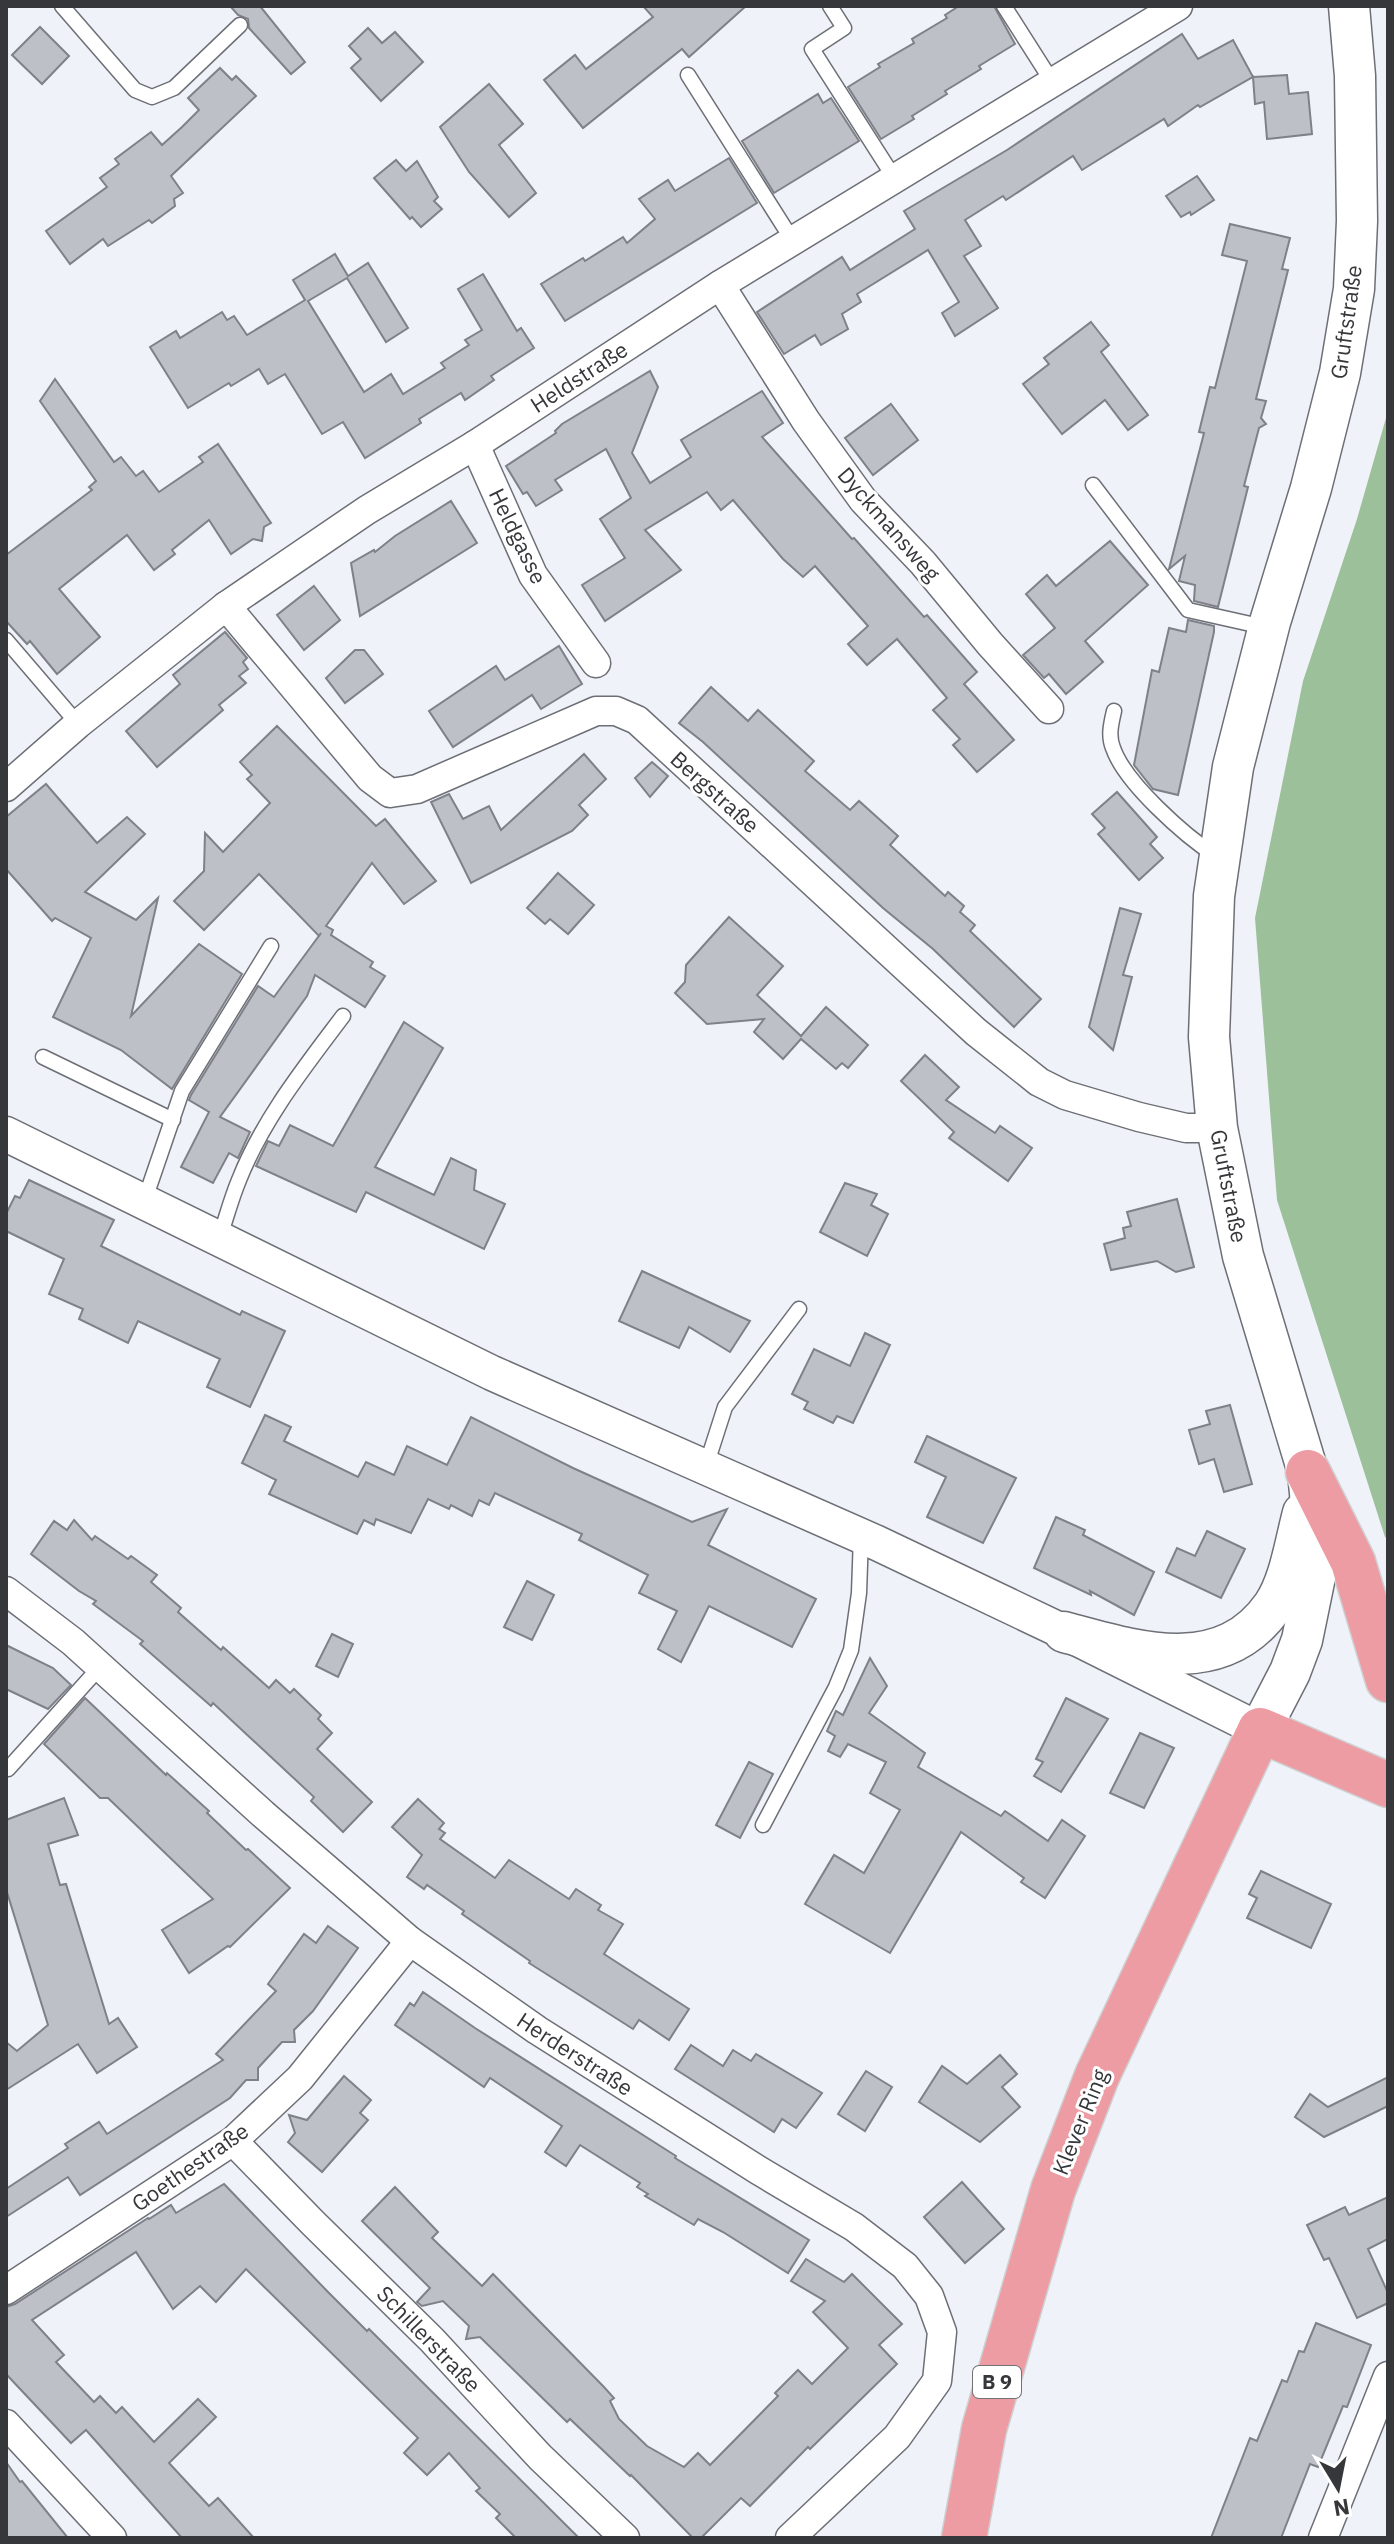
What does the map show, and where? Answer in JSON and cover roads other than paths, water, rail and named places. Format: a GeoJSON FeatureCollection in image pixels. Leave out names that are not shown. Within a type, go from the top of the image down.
{"type":"FeatureCollection","features":[{"type":"Feature","properties":{"kind":"main road","name":"Gruftstraße"},"geometry":{"type":"LineString","coordinates":[[1260,1730],[1290,1672],[1302,1640],[1317,1567],[1309,1481],[1243,1256],[1217,1128],[1209,1037],[1214,896],[1233,767],[1269,628],[1315,474],[1340,373],[1354,289],[1356,105],[1349,6]]}},
{"type":"Feature","properties":{"kind":"main road"},"geometry":{"type":"LineString","coordinates":[[1064,1632],[1137,1651],[1169,1655],[1206,1651],[1234,1640],[1255,1625],[1280,1593],[1309,1481]]}},
{"type":"Feature","properties":{"kind":"main road"},"geometry":{"type":"LineString","coordinates":[[1309,1481],[1353,1562],[1388,1680]]}},
{"type":"Feature","properties":{"kind":"main road"},"geometry":{"type":"LineString","coordinates":[[1260,1730],[1388,1785]]}},
{"type":"Feature","properties":{"kind":"main road","name":"Klever Ring"},"geometry":{"type":"LineString","coordinates":[[964,2538],[984,2429],[1053,2190],[1097,2076],[1260,1730]]}},
{"type":"Feature","properties":{"kind":"street","name":"Heldstraße"},"geometry":{"type":"LineString","coordinates":[[6,787],[78,724],[226,606],[367,510],[475,445],[720,285],[1178,6]]}},
{"type":"Feature","properties":{"kind":"street","name":"Dyckmansweg"},"geometry":{"type":"LineString","coordinates":[[720,285],[806,421],[863,500],[923,563],[1049,709]]}},
{"type":"Feature","properties":{"kind":"street","name":"Heldgasse"},"geometry":{"type":"LineString","coordinates":[[475,445],[533,575],[596,663]]}},
{"type":"Feature","properties":{"kind":"street","name":"Bergstraße"},"geometry":{"type":"LineString","coordinates":[[226,606],[370,778],[390,793],[417,789],[596,711],[616,711],[637,720],[976,1032],[1039,1082],[1065,1095],[1139,1117],[1186,1128],[1217,1128]]}},
{"type":"Feature","properties":{"kind":"street"},"geometry":{"type":"LineString","coordinates":[[6,1134],[492,1373],[861,1536],[1064,1632],[1260,1730]]}},
{"type":"Feature","properties":{"kind":"street","name":"Herderstraße"},"geometry":{"type":"LineString","coordinates":[[6,1591],[73,1642],[263,1814],[410,1941],[537,2030],[854,2227],[905,2266],[929,2296],[942,2332],[937,2381],[897,2437],[790,2538]]}},
{"type":"Feature","properties":{"kind":"street","name":"Goethestraße"},"geometry":{"type":"LineString","coordinates":[[6,2290],[233,2141],[300,2078],[410,1941]]}},
{"type":"Feature","properties":{"kind":"street","name":"Schillerstraße"},"geometry":{"type":"LineString","coordinates":[[233,2141],[432,2340],[540,2457],[625,2538]]}},
{"type":"Feature","properties":{"kind":"street"},"geometry":{"type":"LineString","coordinates":[[1323,2538],[1388,2376]]}},
{"type":"Feature","properties":{"kind":"street"},"geometry":{"type":"LineString","coordinates":[[6,2424],[112,2538]]}},
{"type":"Feature","properties":{"kind":"lane"},"geometry":{"type":"LineString","coordinates":[[62,6],[135,90],[152,97],[174,88],[240,25]]}},
{"type":"Feature","properties":{"kind":"lane"},"geometry":{"type":"LineString","coordinates":[[830,6],[844,28],[812,49],[895,179]]}},
{"type":"Feature","properties":{"kind":"lane"},"geometry":{"type":"LineString","coordinates":[[1004,6],[1053,83]]}},
{"type":"Feature","properties":{"kind":"lane"},"geometry":{"type":"LineString","coordinates":[[688,75],[793,241]]}},
{"type":"Feature","properties":{"kind":"lane"},"geometry":{"type":"LineString","coordinates":[[1093,485],[1188,610],[1269,628]]}},
{"type":"Feature","properties":{"kind":"lane"},"geometry":{"type":"LineString","coordinates":[[6,640],[78,724]]}},
{"type":"Feature","properties":{"kind":"lane"},"geometry":{"type":"LineString","coordinates":[[1114,711],[1110,733],[1112,747],[1123,770],[1191,839],[1220,858]]}},
{"type":"Feature","properties":{"kind":"lane"},"geometry":{"type":"LineString","coordinates":[[144,1203],[182,1091],[271,946]]}},
{"type":"Feature","properties":{"kind":"lane"},"geometry":{"type":"LineString","coordinates":[[219,1240],[239,1179],[263,1129],[343,1016]]}},
{"type":"Feature","properties":{"kind":"lane"},"geometry":{"type":"LineString","coordinates":[[43,1057],[173,1120]]}},
{"type":"Feature","properties":{"kind":"lane"},"geometry":{"type":"LineString","coordinates":[[706,1466],[725,1407],[799,1309]]}},
{"type":"Feature","properties":{"kind":"lane"},"geometry":{"type":"LineString","coordinates":[[763,1825],[836,1687],[851,1650],[859,1593],[861,1536]]}},
{"type":"Feature","properties":{"kind":"lane"},"geometry":{"type":"LineString","coordinates":[[8,1769],[100,1667]]}}]}
